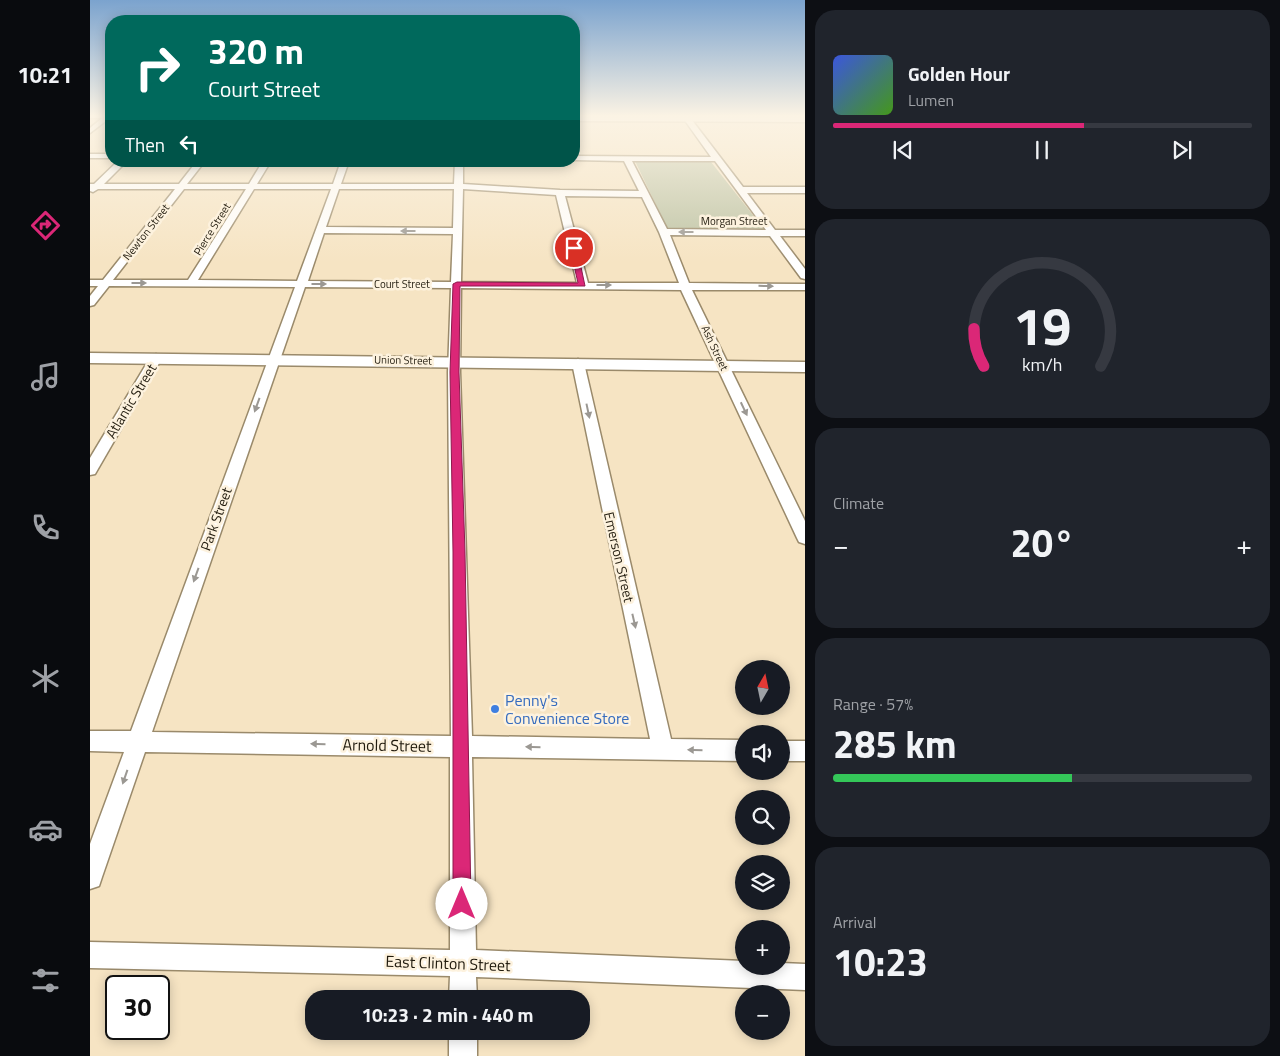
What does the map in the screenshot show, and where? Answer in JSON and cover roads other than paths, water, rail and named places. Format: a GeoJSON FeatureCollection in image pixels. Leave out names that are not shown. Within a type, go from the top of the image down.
{"type":"FeatureCollection","features":[{"type":"Feature","properties":{"kind":"main road","name":"Union Street"},"geometry":{"type":"LineString","coordinates":[[90,358],[454,361],[805,367]]}},
{"type":"Feature","properties":{"kind":"street","name":"Ash Street"},"geometry":{"type":"LineString","coordinates":[[630,164],[664,232],[685,286],[805,538]]}},
{"type":"Feature","properties":{"kind":"street"},"geometry":{"type":"LineString","coordinates":[[721,164],[805,276]]}},
{"type":"Feature","properties":{"kind":"street"},"geometry":{"type":"LineString","coordinates":[[92,188],[116,167]]}},
{"type":"Feature","properties":{"kind":"street","name":"Newton Street"},"geometry":{"type":"LineString","coordinates":[[90,303],[196,167]]}},
{"type":"Feature","properties":{"kind":"street","name":"Pierce Street"},"geometry":{"type":"LineString","coordinates":[[192,282],[263,167]]}},
{"type":"Feature","properties":{"kind":"street","name":"Park Street"},"geometry":{"type":"LineString","coordinates":[[90,877],[342,167]]}},
{"type":"Feature","properties":{"kind":"street"},"geometry":{"type":"LineString","coordinates":[[459,167],[454,361],[461,746],[463,990]]}},
{"type":"Feature","properties":{"kind":"street"},"geometry":{"type":"LineString","coordinates":[[92,188],[181,186],[458,187],[560,193],[644,194]]}},
{"type":"Feature","properties":{"kind":"street"},"geometry":{"type":"LineString","coordinates":[[740,190],[805,190]]}},
{"type":"Feature","properties":{"kind":"street"},"geometry":{"type":"LineString","coordinates":[[560,193],[582,285]]}},
{"type":"Feature","properties":{"kind":"street"},"geometry":{"type":"LineString","coordinates":[[320,230],[456,231]]}},
{"type":"Feature","properties":{"kind":"street","name":"Morgan Street"},"geometry":{"type":"LineString","coordinates":[[664,232],[805,233]]}},
{"type":"Feature","properties":{"kind":"street","name":"Court Street"},"geometry":{"type":"LineString","coordinates":[[90,283],[192,282],[805,287]]}},
{"type":"Feature","properties":{"kind":"street","name":"Atlantic Street"},"geometry":{"type":"LineString","coordinates":[[90,470],[156,358]]}},
{"type":"Feature","properties":{"kind":"street","name":"Emerson Street"},"geometry":{"type":"LineString","coordinates":[[578,363],[663,750]]}},
{"type":"Feature","properties":{"kind":"street","name":"Arnold Street"},"geometry":{"type":"LineString","coordinates":[[90,741],[735,751]]}},
{"type":"Feature","properties":{"kind":"street"},"geometry":{"type":"LineString","coordinates":[[790,751],[805,752]]}},
{"type":"Feature","properties":{"kind":"street","name":"East Clinton Street"},"geometry":{"type":"LineString","coordinates":[[90,955],[462,963],[805,977]]}},
{"type":"Feature","properties":{"kind":"street"},"geometry":{"type":"LineString","coordinates":[[463,1040],[463,1056]]}},
{"type":"Feature","properties":{"kind":"place","name":"Penny's Convenience Store"},"geometry":{"type":"Point","coordinates":[495,709]}}]}
